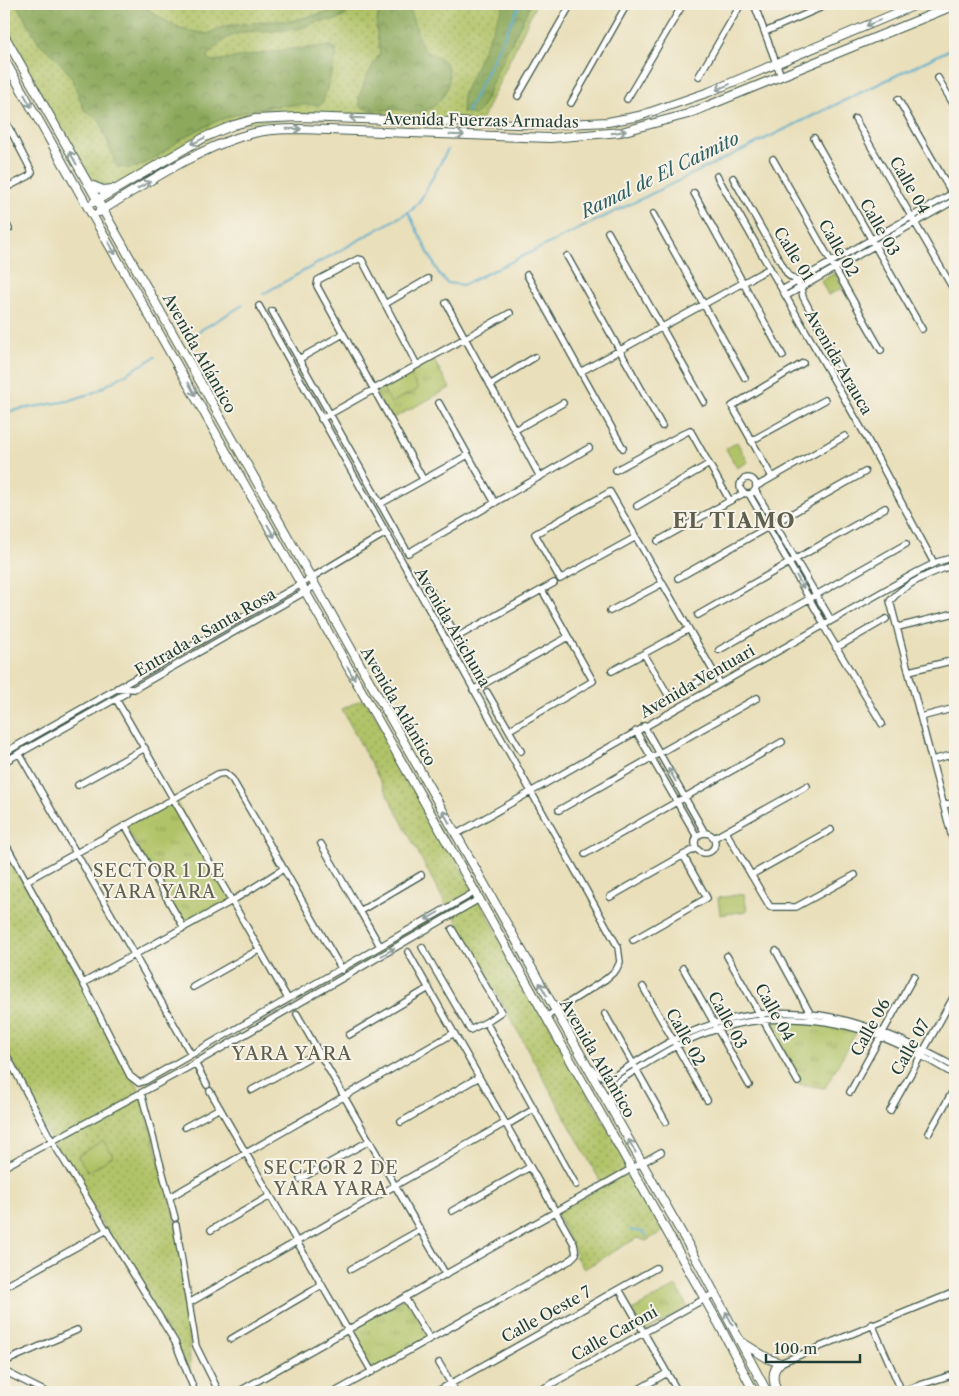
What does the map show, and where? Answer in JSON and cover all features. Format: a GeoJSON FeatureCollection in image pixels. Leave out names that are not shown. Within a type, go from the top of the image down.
{"type":"FeatureCollection","features":[{"type":"Feature","properties":{"kind":"main road","name":"Avenida Fuerzas Armadas"},"geometry":{"type":"LineString","coordinates":[[88,206],[205,137],[255,119],[299,116],[547,126],[608,122],[639,116],[678,104],[918,4]]}},
{"type":"Feature","properties":{"kind":"main road","name":"Avenida Fuerzas Armadas"},"geometry":{"type":"LineString","coordinates":[[93,215],[208,151],[254,133],[300,129],[521,138],[593,136],[629,131],[669,121],[955,5]]}},
{"type":"Feature","properties":{"kind":"main road","name":"Avenida Atlántico"},"geometry":{"type":"LineString","coordinates":[[4,35],[715,1293],[767,1392]]}},
{"type":"Feature","properties":{"kind":"main road","name":"Avenida Atlántico"},"geometry":{"type":"LineString","coordinates":[[4,59],[546,1017],[754,1392]]}},
{"type":"Feature","properties":{"kind":"main road"},"geometry":{"type":"LineString","coordinates":[[88,184],[103,190],[115,189]]}},
{"type":"Feature","properties":{"kind":"main road"},"geometry":{"type":"LineString","coordinates":[[111,224],[110,215],[116,201]]}},
{"type":"Feature","properties":{"kind":"main road"},"geometry":{"type":"LineString","coordinates":[[742,1342],[769,1359],[780,1363],[773,1375],[777,1392]]}},
{"type":"Feature","properties":{"kind":"street"},"geometry":{"type":"LineString","coordinates":[[518,96],[571,4]]}},
{"type":"Feature","properties":{"kind":"street"},"geometry":{"type":"LineString","coordinates":[[571,102],[627,4]]}},
{"type":"Feature","properties":{"kind":"street"},"geometry":{"type":"LineString","coordinates":[[627,98],[683,4]]}},
{"type":"Feature","properties":{"kind":"street"},"geometry":{"type":"LineString","coordinates":[[699,76],[741,4]]}},
{"type":"Feature","properties":{"kind":"street"},"geometry":{"type":"LineString","coordinates":[[754,4],[781,76]]}},
{"type":"Feature","properties":{"kind":"street"},"geometry":{"type":"LineString","coordinates":[[764,32],[829,4]]}},
{"type":"Feature","properties":{"kind":"street"},"geometry":{"type":"LineString","coordinates":[[938,78],[955,108]]}},
{"type":"Feature","properties":{"kind":"street"},"geometry":{"type":"LineString","coordinates":[[898,99],[955,197]]}},
{"type":"Feature","properties":{"kind":"street"},"geometry":{"type":"LineString","coordinates":[[4,118],[31,170],[29,176],[4,189]]}},
{"type":"Feature","properties":{"kind":"street","name":"Calle 04"},"geometry":{"type":"LineString","coordinates":[[855,119],[955,292]]}},
{"type":"Feature","properties":{"kind":"street"},"geometry":{"type":"LineString","coordinates":[[4,135],[11,131]]}},
{"type":"Feature","properties":{"kind":"street","name":"Calle 03"},"geometry":{"type":"LineString","coordinates":[[814,138],[922,329]]}},
{"type":"Feature","properties":{"kind":"street","name":"Calle 02"},"geometry":{"type":"LineString","coordinates":[[773,159],[881,350]]}},
{"type":"Feature","properties":{"kind":"street","name":"Avenida Arauca"},"geometry":{"type":"LineString","coordinates":[[717,176],[864,433],[934,563]]}},
{"type":"Feature","properties":{"kind":"street","name":"Calle 01"},"geometry":{"type":"LineString","coordinates":[[733,178],[788,275],[797,281],[801,288],[803,298],[843,373]]}},
{"type":"Feature","properties":{"kind":"street"},"geometry":{"type":"LineString","coordinates":[[694,193],[783,356]]}},
{"type":"Feature","properties":{"kind":"street"},"geometry":{"type":"LineString","coordinates":[[782,290],[912,216],[955,197]]}},
{"type":"Feature","properties":{"kind":"street"},"geometry":{"type":"LineString","coordinates":[[786,296],[915,223],[955,197]]}},
{"type":"Feature","properties":{"kind":"street"},"geometry":{"type":"LineString","coordinates":[[653,214],[745,378]]}},
{"type":"Feature","properties":{"kind":"street"},"geometry":{"type":"LineString","coordinates":[[4,219],[9,229]]}},
{"type":"Feature","properties":{"kind":"street"},"geometry":{"type":"LineString","coordinates":[[608,232],[704,402]]}},
{"type":"Feature","properties":{"kind":"street"},"geometry":{"type":"LineString","coordinates":[[567,256],[662,426]]}},
{"type":"Feature","properties":{"kind":"street"},"geometry":{"type":"LineString","coordinates":[[417,365],[362,260],[358,258],[318,280],[317,286],[423,479]]}},
{"type":"Feature","properties":{"kind":"street"},"geometry":{"type":"LineString","coordinates":[[582,372],[770,268]]}},
{"type":"Feature","properties":{"kind":"street"},"geometry":{"type":"LineString","coordinates":[[527,275],[623,448]]}},
{"type":"Feature","properties":{"kind":"street"},"geometry":{"type":"LineString","coordinates":[[384,304],[428,279]]}},
{"type":"Feature","properties":{"kind":"street"},"geometry":{"type":"LineString","coordinates":[[446,303],[540,477]]}},
{"type":"Feature","properties":{"kind":"street","name":"Avenida Arichuna"},"geometry":{"type":"LineString","coordinates":[[259,306],[384,534],[615,940],[620,962],[616,970],[606,979],[556,1011]]}},
{"type":"Feature","properties":{"kind":"street"},"geometry":{"type":"LineString","coordinates":[[272,311],[408,553],[589,448]]}},
{"type":"Feature","properties":{"kind":"street"},"geometry":{"type":"LineString","coordinates":[[321,420],[510,314]]}},
{"type":"Feature","properties":{"kind":"street"},"geometry":{"type":"LineString","coordinates":[[299,359],[343,334]]}},
{"type":"Feature","properties":{"kind":"street"},"geometry":{"type":"LineString","coordinates":[[490,385],[535,357]]}},
{"type":"Feature","properties":{"kind":"street"},"geometry":{"type":"LineString","coordinates":[[772,477],[732,406],[803,363]]}},
{"type":"Feature","properties":{"kind":"street"},"geometry":{"type":"LineString","coordinates":[[751,441],[825,400]]}},
{"type":"Feature","properties":{"kind":"street"},"geometry":{"type":"LineString","coordinates":[[440,403],[495,503]]}},
{"type":"Feature","properties":{"kind":"street"},"geometry":{"type":"LineString","coordinates":[[515,430],[563,403]]}},
{"type":"Feature","properties":{"kind":"street"},"geometry":{"type":"LineString","coordinates":[[616,470],[690,430],[730,501]]}},
{"type":"Feature","properties":{"kind":"street"},"geometry":{"type":"LineString","coordinates":[[658,541],[730,501],[747,494],[772,477],[845,436]]}},
{"type":"Feature","properties":{"kind":"street"},"geometry":{"type":"LineString","coordinates":[[380,504],[468,455]]}},
{"type":"Feature","properties":{"kind":"street"},"geometry":{"type":"LineString","coordinates":[[637,506],[709,464]]}},
{"type":"Feature","properties":{"kind":"street"},"geometry":{"type":"LineString","coordinates":[[678,578],[865,472]]}},
{"type":"Feature","properties":{"kind":"street"},"geometry":{"type":"LineString","coordinates":[[831,620],[774,524],[751,478],[744,479],[740,486],[768,527],[836,648],[882,724]]}},
{"type":"Feature","properties":{"kind":"street"},"geometry":{"type":"LineString","coordinates":[[636,537],[560,579],[535,534],[610,492],[636,537],[662,583],[720,683]]}},
{"type":"Feature","properties":{"kind":"street"},"geometry":{"type":"LineString","coordinates":[[698,614],[885,508]]}},
{"type":"Feature","properties":{"kind":"street","name":"Entrada a Santa Rosa"},"geometry":{"type":"LineString","coordinates":[[4,752],[301,584],[384,534]]}},
{"type":"Feature","properties":{"kind":"street"},"geometry":{"type":"LineString","coordinates":[[719,650],[906,544]]}},
{"type":"Feature","properties":{"kind":"street","name":"Avenida Ventuari"},"geometry":{"type":"LineString","coordinates":[[455,834],[831,620],[934,563],[955,557]]}},
{"type":"Feature","properties":{"kind":"street"},"geometry":{"type":"LineString","coordinates":[[955,565],[932,573],[891,599],[955,849]]}},
{"type":"Feature","properties":{"kind":"street"},"geometry":{"type":"LineString","coordinates":[[420,572],[480,677]]}},
{"type":"Feature","properties":{"kind":"street"},"geometry":{"type":"LineString","coordinates":[[457,637],[554,583]]}},
{"type":"Feature","properties":{"kind":"street"},"geometry":{"type":"LineString","coordinates":[[610,611],[662,583]]}},
{"type":"Feature","properties":{"kind":"street","name":"Entrada a Santa Rosa"},"geometry":{"type":"LineString","coordinates":[[117,688],[134,689],[315,586]]}},
{"type":"Feature","properties":{"kind":"street"},"geometry":{"type":"LineString","coordinates":[[509,730],[593,681],[542,590]]}},
{"type":"Feature","properties":{"kind":"street"},"geometry":{"type":"LineString","coordinates":[[898,627],[955,613]]}},
{"type":"Feature","properties":{"kind":"street"},"geometry":{"type":"LineString","coordinates":[[836,648],[886,619]]}},
{"type":"Feature","properties":{"kind":"street"},"geometry":{"type":"LineString","coordinates":[[612,671],[689,629]]}},
{"type":"Feature","properties":{"kind":"street"},"geometry":{"type":"LineString","coordinates":[[473,690],[568,636]]}},
{"type":"Feature","properties":{"kind":"street"},"geometry":{"type":"LineString","coordinates":[[644,654],[670,698]]}},
{"type":"Feature","properties":{"kind":"street"},"geometry":{"type":"LineString","coordinates":[[170,658],[174,665]]}},
{"type":"Feature","properties":{"kind":"street"},"geometry":{"type":"LineString","coordinates":[[909,671],[955,660]]}},
{"type":"Feature","properties":{"kind":"street"},"geometry":{"type":"LineString","coordinates":[[657,706],[703,679]]}},
{"type":"Feature","properties":{"kind":"street"},"geometry":{"type":"LineString","coordinates":[[487,692],[521,751]]}},
{"type":"Feature","properties":{"kind":"street"},"geometry":{"type":"LineString","coordinates":[[4,762],[126,693]]}},
{"type":"Feature","properties":{"kind":"street"},"geometry":{"type":"LineString","coordinates":[[559,810],[757,698]]}},
{"type":"Feature","properties":{"kind":"street"},"geometry":{"type":"LineString","coordinates":[[116,699],[288,999]]}},
{"type":"Feature","properties":{"kind":"street"},"geometry":{"type":"LineString","coordinates":[[921,717],[955,708]]}},
{"type":"Feature","properties":{"kind":"street"},"geometry":{"type":"LineString","coordinates":[[644,726],[705,833],[714,838]]}},
{"type":"Feature","properties":{"kind":"street"},"geometry":{"type":"LineString","coordinates":[[636,731],[697,837],[696,848]]}},
{"type":"Feature","properties":{"kind":"street"},"geometry":{"type":"LineString","coordinates":[[585,854],[782,742]]}},
{"type":"Feature","properties":{"kind":"street"},"geometry":{"type":"LineString","coordinates":[[78,785],[145,748]]}},
{"type":"Feature","properties":{"kind":"street"},"geometry":{"type":"LineString","coordinates":[[19,754],[191,1054]]}},
{"type":"Feature","properties":{"kind":"street"},"geometry":{"type":"LineString","coordinates":[[932,760],[955,754]]}},
{"type":"Feature","properties":{"kind":"street"},"geometry":{"type":"LineString","coordinates":[[26,881],[218,774],[228,774],[345,976]]}},
{"type":"Feature","properties":{"kind":"street"},"geometry":{"type":"LineString","coordinates":[[714,838],[807,786]]}},
{"type":"Feature","properties":{"kind":"street"},"geometry":{"type":"LineString","coordinates":[[944,805],[955,802]]}},
{"type":"Feature","properties":{"kind":"street"},"geometry":{"type":"LineString","coordinates":[[125,825],[184,928]]}},
{"type":"Feature","properties":{"kind":"street"},"geometry":{"type":"LineString","coordinates":[[751,875],[831,830]]}},
{"type":"Feature","properties":{"kind":"street"},"geometry":{"type":"LineString","coordinates":[[726,832],[770,907],[796,907],[855,875]]}},
{"type":"Feature","properties":{"kind":"street"},"geometry":{"type":"LineString","coordinates":[[697,837],[705,833]]}},
{"type":"Feature","properties":{"kind":"street"},"geometry":{"type":"LineString","coordinates":[[696,848],[702,852],[708,852],[714,848],[714,838]]}},
{"type":"Feature","properties":{"kind":"street"},"geometry":{"type":"LineString","coordinates":[[4,841],[83,983],[130,1076],[135,1082],[145,1081],[380,946],[477,895]]}},
{"type":"Feature","properties":{"kind":"street"},"geometry":{"type":"LineString","coordinates":[[321,844],[380,946]]}},
{"type":"Feature","properties":{"kind":"street"},"geometry":{"type":"LineString","coordinates":[[610,896],[696,848]]}},
{"type":"Feature","properties":{"kind":"street"},"geometry":{"type":"LineString","coordinates":[[634,940],[707,898],[683,855]]}},
{"type":"Feature","properties":{"kind":"street"},"geometry":{"type":"LineString","coordinates":[[83,983],[184,928],[283,869]]}},
{"type":"Feature","properties":{"kind":"street"},"geometry":{"type":"LineString","coordinates":[[360,911],[421,875]]}},
{"type":"Feature","properties":{"kind":"street"},"geometry":{"type":"LineString","coordinates":[[4,1167],[195,1063],[345,976],[477,895]]}},
{"type":"Feature","properties":{"kind":"street"},"geometry":{"type":"LineString","coordinates":[[422,947],[470,1030],[486,1022],[501,1012],[452,929]]}},
{"type":"Feature","properties":{"kind":"street"},"geometry":{"type":"LineString","coordinates":[[193,987],[260,949]]}},
{"type":"Feature","properties":{"kind":"street"},"geometry":{"type":"LineString","coordinates":[[776,951],[811,1017]]}},
{"type":"Feature","properties":{"kind":"street"},"geometry":{"type":"LineString","coordinates":[[335,1392],[573,1258],[576,1254],[576,1248],[408,952]]}},
{"type":"Feature","properties":{"kind":"street","name":"Calle 04"},"geometry":{"type":"LineString","coordinates":[[727,956],[798,1082]]}},
{"type":"Feature","properties":{"kind":"street","name":"Calle 03"},"geometry":{"type":"LineString","coordinates":[[683,968],[749,1084]]}},
{"type":"Feature","properties":{"kind":"street","name":"Calle 06"},"geometry":{"type":"LineString","coordinates":[[850,1092],[914,976]]}},
{"type":"Feature","properties":{"kind":"street","name":"Calle 02"},"geometry":{"type":"LineString","coordinates":[[643,987],[706,1100]]}},
{"type":"Feature","properties":{"kind":"street"},"geometry":{"type":"LineString","coordinates":[[349,1035],[428,988]]}},
{"type":"Feature","properties":{"kind":"street","name":"Calle 07"},"geometry":{"type":"LineString","coordinates":[[890,1111],[954,996]]}},
{"type":"Feature","properties":{"kind":"street"},"geometry":{"type":"LineString","coordinates":[[546,1017],[556,1011]]}},
{"type":"Feature","properties":{"kind":"street"},"geometry":{"type":"LineString","coordinates":[[297,1014],[446,1275]]}},
{"type":"Feature","properties":{"kind":"street"},"geometry":{"type":"LineString","coordinates":[[605,1014],[666,1122]]}},
{"type":"Feature","properties":{"kind":"street"},"geometry":{"type":"LineString","coordinates":[[610,1107],[613,1081],[635,1067],[674,1043],[716,1026],[761,1014],[811,1017],[882,1034],[955,1067]]}},
{"type":"Feature","properties":{"kind":"street"},"geometry":{"type":"LineString","coordinates":[[716,1026],[811,1017]]}},
{"type":"Feature","properties":{"kind":"street"},"geometry":{"type":"LineString","coordinates":[[486,1022],[576,1186]]}},
{"type":"Feature","properties":{"kind":"street"},"geometry":{"type":"LineString","coordinates":[[170,1196],[454,1033]]}},
{"type":"Feature","properties":{"kind":"street"},"geometry":{"type":"LineString","coordinates":[[4,1050],[52,1141],[108,1230],[178,1348],[195,1392]]}},
{"type":"Feature","properties":{"kind":"street"},"geometry":{"type":"LineString","coordinates":[[252,1090],[318,1052]]}},
{"type":"Feature","properties":{"kind":"street"},"geometry":{"type":"LineString","coordinates":[[923,1053],[955,1075]]}},
{"type":"Feature","properties":{"kind":"street"},"geometry":{"type":"LineString","coordinates":[[195,1063],[372,1372]]}},
{"type":"Feature","properties":{"kind":"street"},"geometry":{"type":"LineString","coordinates":[[587,1066],[613,1081]]}},
{"type":"Feature","properties":{"kind":"street"},"geometry":{"type":"LineString","coordinates":[[401,1122],[479,1077]]}},
{"type":"Feature","properties":{"kind":"street"},"geometry":{"type":"LineString","coordinates":[[929,1133],[955,1087]]}},
{"type":"Feature","properties":{"kind":"street"},"geometry":{"type":"LineString","coordinates":[[141,1093],[175,1218]]}},
{"type":"Feature","properties":{"kind":"street"},"geometry":{"type":"LineString","coordinates":[[185,1128],[220,1108]]}},
{"type":"Feature","properties":{"kind":"street"},"geometry":{"type":"LineString","coordinates":[[189,1303],[394,1186],[534,1109]]}},
{"type":"Feature","properties":{"kind":"street"},"geometry":{"type":"LineString","coordinates":[[300,1179],[369,1141]]}},
{"type":"Feature","properties":{"kind":"street"},"geometry":{"type":"LineString","coordinates":[[238,1392],[661,1152]]}},
{"type":"Feature","properties":{"kind":"street"},"geometry":{"type":"LineString","coordinates":[[452,1211],[530,1167]]}},
{"type":"Feature","properties":{"kind":"street"},"geometry":{"type":"LineString","coordinates":[[211,1230],[270,1196]]}},
{"type":"Feature","properties":{"kind":"street"},"geometry":{"type":"LineString","coordinates":[[176,1225],[198,1352],[219,1392]]}},
{"type":"Feature","properties":{"kind":"street"},"geometry":{"type":"LineString","coordinates":[[4,1287],[108,1230]]}},
{"type":"Feature","properties":{"kind":"street"},"geometry":{"type":"LineString","coordinates":[[351,1269],[420,1230]]}},
{"type":"Feature","properties":{"kind":"street","name":"Calle Oeste 7"},"geometry":{"type":"LineString","coordinates":[[436,1392],[656,1268]]}},
{"type":"Feature","properties":{"kind":"street"},"geometry":{"type":"LineString","coordinates":[[231,1339],[322,1285]]}},
{"type":"Feature","properties":{"kind":"street"},"geometry":{"type":"LineString","coordinates":[[619,1288],[678,1392]]}},
{"type":"Feature","properties":{"kind":"street"},"geometry":{"type":"LineString","coordinates":[[780,1363],[872,1324],[955,1292]]}},
{"type":"Feature","properties":{"kind":"street","name":"Calle Caroní"},"geometry":{"type":"LineString","coordinates":[[537,1392],[715,1293]]}},
{"type":"Feature","properties":{"kind":"street"},"geometry":{"type":"LineString","coordinates":[[405,1298],[430,1339]]}},
{"type":"Feature","properties":{"kind":"street"},"geometry":{"type":"LineString","coordinates":[[872,1324],[902,1392],[955,1374]]}},
{"type":"Feature","properties":{"kind":"street"},"geometry":{"type":"LineString","coordinates":[[4,1362],[77,1330]]}},
{"type":"Feature","properties":{"kind":"street"},"geometry":{"type":"LineString","coordinates":[[439,1363],[456,1392]]}},
{"type":"Feature","properties":{"kind":"street"},"geometry":{"type":"LineString","coordinates":[[4,1371],[46,1392]]}},
{"type":"Feature","properties":{"kind":"street"},"geometry":{"type":"LineString","coordinates":[[634,1392],[667,1374]]}},
{"type":"Feature","properties":{"kind":"green space"},"geometry":{"type":"Polygon","coordinates":[[[4,4],[536,4],[480,123],[299,117],[234,125],[115,189],[94,187],[4,35],[4,4]]]}},
{"type":"Feature","properties":{"kind":"green space"},"geometry":{"type":"Polygon","coordinates":[[[17,4],[143,4],[156,15],[180,29],[207,34],[225,26],[270,21],[291,21],[343,8],[348,13],[341,18],[316,22],[297,29],[238,34],[218,45],[208,56],[209,60],[214,61],[283,50],[331,46],[336,49],[336,58],[323,101],[319,105],[267,107],[219,120],[187,136],[153,159],[134,167],[125,168],[116,165],[100,121],[84,110],[71,76],[57,59],[39,43],[17,4]]]}},
{"type":"Feature","properties":{"kind":"green space"},"geometry":{"type":"Polygon","coordinates":[[[380,4],[408,4],[423,48],[427,53],[438,57],[445,63],[449,79],[444,95],[432,108],[424,112],[370,110],[360,106],[359,96],[367,76],[380,53],[376,27],[380,4]]]}},
{"type":"Feature","properties":{"kind":"green space"},"geometry":{"type":"Polygon","coordinates":[[[504,4],[531,4],[499,67],[482,108],[475,115],[462,112],[463,95],[504,4]]]}},
{"type":"Feature","properties":{"kind":"green space"},"geometry":{"type":"Polygon","coordinates":[[[835,273],[843,288],[828,295],[821,281],[835,273]]]}},
{"type":"Feature","properties":{"kind":"green space"},"geometry":{"type":"Polygon","coordinates":[[[432,357],[450,388],[390,420],[374,390],[432,357]]]}},
{"type":"Feature","properties":{"kind":"green space"},"geometry":{"type":"Polygon","coordinates":[[[410,374],[418,389],[391,403],[383,389],[410,374]]]}},
{"type":"Feature","properties":{"kind":"green space"},"geometry":{"type":"Polygon","coordinates":[[[737,442],[748,462],[737,468],[726,449],[737,442]]]}},
{"type":"Feature","properties":{"kind":"green space"},"geometry":{"type":"Polygon","coordinates":[[[365,698],[665,1230],[646,1241],[637,1238],[584,1269],[575,1256],[576,1254],[556,1213],[603,1186],[453,914],[345,976],[342,969],[447,907],[342,709],[365,698]]]}},
{"type":"Feature","properties":{"kind":"green space"},"geometry":{"type":"Polygon","coordinates":[[[174,798],[232,901],[184,928],[125,825],[174,798]]]}},
{"type":"Feature","properties":{"kind":"green space"},"geometry":{"type":"Polygon","coordinates":[[[4,841],[141,1093],[175,1218],[189,1303],[190,1376],[180,1353],[52,1141],[4,1050],[4,841]]]}},
{"type":"Feature","properties":{"kind":"green space"},"geometry":{"type":"Polygon","coordinates":[[[744,894],[747,911],[720,915],[718,898],[744,894]]]}},
{"type":"Feature","properties":{"kind":"green space"},"geometry":{"type":"Polygon","coordinates":[[[764,1020],[792,1020],[858,1029],[825,1088],[799,1084],[764,1020]]]}},
{"type":"Feature","properties":{"kind":"green space"},"geometry":{"type":"Polygon","coordinates":[[[103,1140],[113,1156],[88,1172],[78,1156],[103,1140]]]}},
{"type":"Feature","properties":{"kind":"green space"},"geometry":{"type":"Polygon","coordinates":[[[676,1286],[688,1308],[644,1332],[632,1310],[676,1286]]]}},
{"type":"Feature","properties":{"kind":"green space"},"geometry":{"type":"Polygon","coordinates":[[[405,1298],[430,1339],[372,1372],[348,1330],[405,1298]]]}},
{"type":"Feature","properties":{"kind":"waterway"},"geometry":{"type":"LineString","coordinates":[[467,112],[520,4]]}},
{"type":"Feature","properties":{"kind":"waterway","name":"Ramal de El Caimito"},"geometry":{"type":"LineString","coordinates":[[408,212],[439,274],[447,283],[463,285],[955,47]]}},
{"type":"Feature","properties":{"kind":"waterway"},"geometry":{"type":"LineString","coordinates":[[263,294],[412,210],[421,199],[448,149]]}},
{"type":"Feature","properties":{"kind":"waterway"},"geometry":{"type":"LineString","coordinates":[[189,337],[243,305]]}},
{"type":"Feature","properties":{"kind":"waterway"},"geometry":{"type":"LineString","coordinates":[[4,412],[68,401],[95,392],[155,357]]}},
{"type":"Feature","properties":{"kind":"waterway"},"geometry":{"type":"LineString","coordinates":[[630,1230],[643,1232],[646,1236]]}},
{"type":"Feature","properties":{"kind":"district","name":"EL TIAMO"},"geometry":{"type":"Point","coordinates":[734,521]}},
{"type":"Feature","properties":{"kind":"district","name":"SECTOR 1 DE YARA YARA"},"geometry":{"type":"Point","coordinates":[159,881]}},
{"type":"Feature","properties":{"kind":"district","name":"YARA YARA"},"geometry":{"type":"Point","coordinates":[292,1053]}},
{"type":"Feature","properties":{"kind":"district","name":"SECTOR 2 DE YARA YARA"},"geometry":{"type":"Point","coordinates":[331,1178]}}]}
